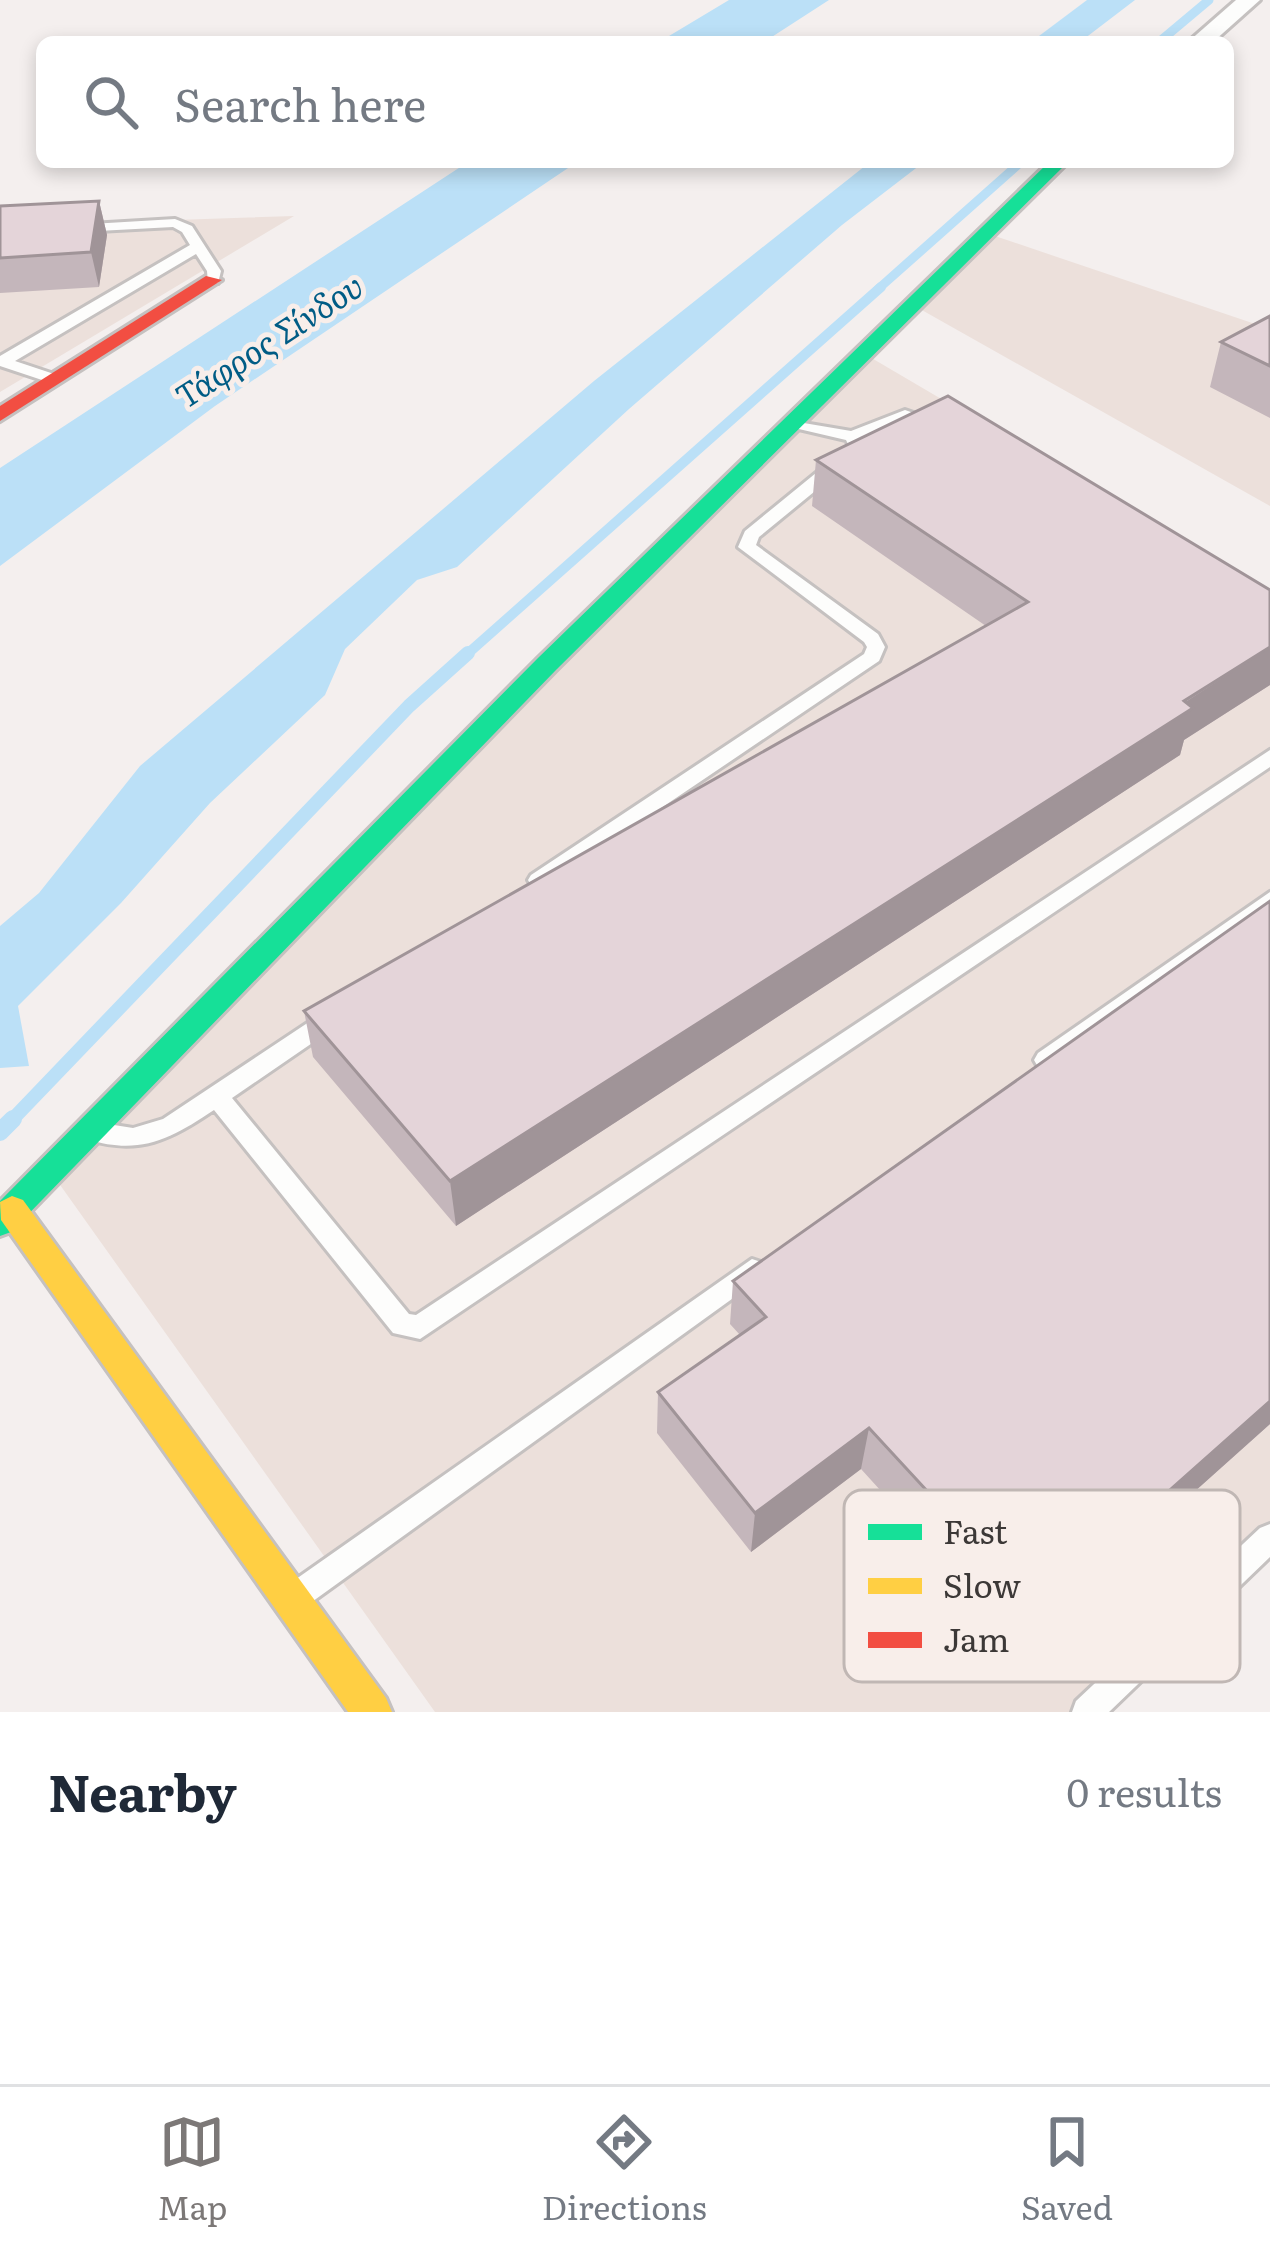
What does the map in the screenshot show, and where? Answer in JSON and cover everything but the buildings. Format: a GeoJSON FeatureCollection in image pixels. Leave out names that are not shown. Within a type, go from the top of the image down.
{"type":"FeatureCollection","features":[{"type":"Feature","properties":{"kind":"street"},"geometry":{"type":"LineString","coordinates":[[1206,36],[1249,0]]}},
{"type":"Feature","properties":{"kind":"street"},"geometry":{"type":"LineString","coordinates":[[372,1712],[6,1216],[531,680],[1053,168]]}},
{"type":"Feature","properties":{"kind":"street"},"geometry":{"type":"LineString","coordinates":[[0,415],[213,280]]}},
{"type":"Feature","properties":{"kind":"lane"},"geometry":{"type":"LineString","coordinates":[[66,229],[175,223],[187,229],[214,271],[213,280]]}},
{"type":"Feature","properties":{"kind":"lane"},"geometry":{"type":"LineString","coordinates":[[1,361],[198,248]]}},
{"type":"Feature","properties":{"kind":"lane"},"geometry":{"type":"LineString","coordinates":[[1,361],[54,379]]}},
{"type":"Feature","properties":{"kind":"lane"},"geometry":{"type":"LineString","coordinates":[[792,423],[852,436],[904,415],[923,416],[943,429]]}},
{"type":"Feature","properties":{"kind":"lane"},"geometry":{"type":"LineString","coordinates":[[514,896],[872,657],[876,647],[871,638],[747,548],[751,536],[858,447],[852,436]]}},
{"type":"Feature","properties":{"kind":"lane"},"geometry":{"type":"LineString","coordinates":[[216,1096],[402,1325],[420,1327],[1270,757]]}},
{"type":"Feature","properties":{"kind":"lane"},"geometry":{"type":"LineString","coordinates":[[1020,1078],[1270,900]]}},
{"type":"Feature","properties":{"kind":"lane"},"geometry":{"type":"LineString","coordinates":[[88,1130],[134,1138],[170,1127],[355,1003]]}},
{"type":"Feature","properties":{"kind":"lane"},"geometry":{"type":"LineString","coordinates":[[290,1601],[770,1257]]}},
{"type":"Feature","properties":{"kind":"lane"},"geometry":{"type":"LineString","coordinates":[[1240,1567],[1270,1538]]}},
{"type":"Feature","properties":{"kind":"lane"},"geometry":{"type":"LineString","coordinates":[[1087,1712],[1119,1682]]}},
{"type":"Feature","properties":{"kind":"shaded area"},"geometry":{"type":"Polygon","coordinates":[[[294,216],[0,392],[0,226],[294,216]]]}},
{"type":"Feature","properties":{"kind":"shaded area"},"geometry":{"type":"Polygon","coordinates":[[[995,236],[1270,329],[1270,506],[920,309],[995,236]]]}},
{"type":"Feature","properties":{"kind":"shaded area"},"geometry":{"type":"Polygon","coordinates":[[[863,353],[1270,592],[1270,1535],[1240,1563],[1240,1490],[844,1490],[844,1682],[1113,1682],[1081,1712],[435,1712],[53,1175],[863,353]]]}},
{"type":"Feature","properties":{"kind":"water"},"geometry":{"type":"Polygon","coordinates":[[[729,0],[829,0],[773,36],[669,36],[729,0]]]}},
{"type":"Feature","properties":{"kind":"water"},"geometry":{"type":"Polygon","coordinates":[[[1087,0],[1135,0],[1088,36],[1039,36],[1087,0]]]}},
{"type":"Feature","properties":{"kind":"water","name":"Τάφρος Σίνδου"},"geometry":{"type":"Polygon","coordinates":[[[459,168],[568,168],[215,406],[0,566],[0,468],[459,168]]]}},
{"type":"Feature","properties":{"kind":"water"},"geometry":{"type":"Polygon","coordinates":[[[862,168],[916,168],[842,225],[629,409],[457,567],[417,580],[345,649],[325,695],[210,803],[121,903],[18,1006],[29,1066],[0,1068],[0,926],[39,893],[140,766],[594,381],[862,168]]]}},
{"type":"Feature","properties":{"kind":"waterway"},"geometry":{"type":"LineString","coordinates":[[1166,36],[1209,0]]}},
{"type":"Feature","properties":{"kind":"waterway"},"geometry":{"type":"LineString","coordinates":[[877,290],[1014,168]]}},
{"type":"Feature","properties":{"kind":"waterway"},"geometry":{"type":"LineString","coordinates":[[465,656],[881,287]]}},
{"type":"Feature","properties":{"kind":"waterway"},"geometry":{"type":"LineString","coordinates":[[10,1122],[409,706],[468,653]]}},
{"type":"Feature","properties":{"kind":"waterway"},"geometry":{"type":"LineString","coordinates":[[10,1122],[13,1119]]}},
{"type":"Feature","properties":{"kind":"waterway"},"geometry":{"type":"LineString","coordinates":[[0,1132],[10,1122]]}},
{"type":"Feature","properties":{"kind":"traffic: fast"},"geometry":{"type":"LineString","coordinates":[[0,1222],[547,664],[1053,168]]}},
{"type":"Feature","properties":{"kind":"traffic: slow"},"geometry":{"type":"LineString","coordinates":[[12,1210],[372,1712]]}},
{"type":"Feature","properties":{"kind":"traffic: jam"},"geometry":{"type":"LineString","coordinates":[[0,415],[213,280]]}}]}
